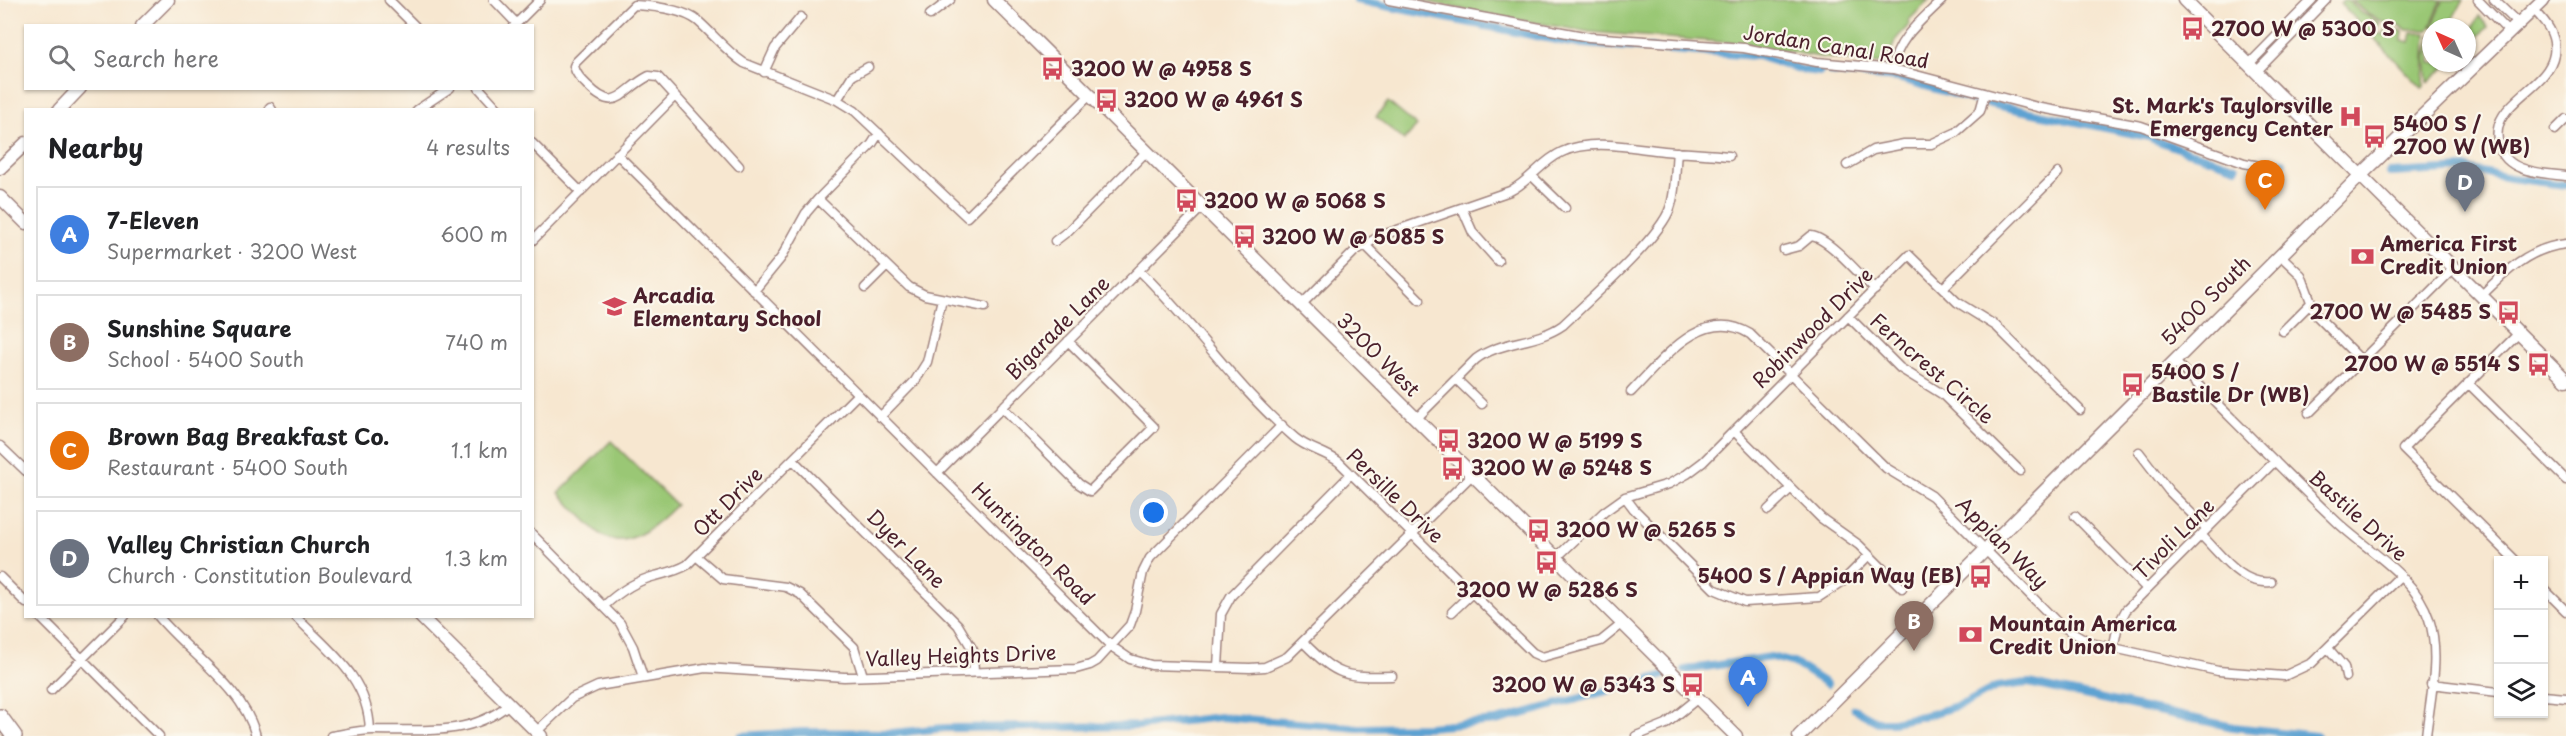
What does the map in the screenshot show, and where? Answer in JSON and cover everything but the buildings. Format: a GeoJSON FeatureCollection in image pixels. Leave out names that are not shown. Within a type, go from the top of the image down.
{"type":"FeatureCollection","features":[{"type":"Feature","properties":{"kind":"highway"},"geometry":{"type":"LineString","coordinates":[[0,717],[14,736]]}},
{"type":"Feature","properties":{"kind":"main road"},"geometry":{"type":"LineString","coordinates":[[144,24],[168,0]]}},
{"type":"Feature","properties":{"kind":"main road","name":"3200 West"},"geometry":{"type":"LineString","coordinates":[[994,0],[1736,736]]}},
{"type":"Feature","properties":{"kind":"main road"},"geometry":{"type":"LineString","coordinates":[[2184,0],[2566,380]]}},
{"type":"Feature","properties":{"kind":"main road","name":"5400 South"},"geometry":{"type":"LineString","coordinates":[[1799,736],[2280,255],[2543,0]]}},
{"type":"Feature","properties":{"kind":"main road"},"geometry":{"type":"LineString","coordinates":[[60,108],[78,90]]}},
{"type":"Feature","properties":{"kind":"main road"},"geometry":{"type":"LineString","coordinates":[[0,168],[24,145]]}},
{"type":"Feature","properties":{"kind":"main road"},"geometry":{"type":"LineString","coordinates":[[0,197],[24,221]]}},
{"type":"Feature","properties":{"kind":"main road"},"geometry":{"type":"LineString","coordinates":[[422,618],[538,734]]}},
{"type":"Feature","properties":{"kind":"street"},"geometry":{"type":"LineString","coordinates":[[389,0],[413,24]]}},
{"type":"Feature","properties":{"kind":"street"},"geometry":{"type":"LineString","coordinates":[[494,0],[515,24],[540,0]]}},
{"type":"Feature","properties":{"kind":"street"},"geometry":{"type":"LineString","coordinates":[[930,15],[950,0]]}},
{"type":"Feature","properties":{"kind":"street","name":"Jordan Canal Road"},"geometry":{"type":"LineString","coordinates":[[1389,0],[1589,37],[1744,48],[1817,62],[1893,69],[2051,110],[2141,126],[2244,164],[2269,168]]}},
{"type":"Feature","properties":{"kind":"street"},"geometry":{"type":"LineString","coordinates":[[1893,69],[1895,55],[1902,41],[1942,0]]}},
{"type":"Feature","properties":{"kind":"street"},"geometry":{"type":"LineString","coordinates":[[2253,68],[2312,0]]}},
{"type":"Feature","properties":{"kind":"street"},"geometry":{"type":"LineString","coordinates":[[2253,68],[2326,0]]}},
{"type":"Feature","properties":{"kind":"street"},"geometry":{"type":"LineString","coordinates":[[2478,0],[2515,28]]}},
{"type":"Feature","properties":{"kind":"street"},"geometry":{"type":"LineString","coordinates":[[2494,0],[2515,28]]}},
{"type":"Feature","properties":{"kind":"street"},"geometry":{"type":"LineString","coordinates":[[739,166],[662,81],[653,75],[644,78],[616,98],[607,100],[599,96],[575,71],[574,66],[579,58],[634,5],[691,17],[732,56],[764,72],[837,100],[864,118],[966,217],[984,203],[1090,95]]}},
{"type":"Feature","properties":{"kind":"street"},"geometry":{"type":"LineString","coordinates":[[2534,9],[2553,35],[2555,44],[2552,61],[2541,77],[2503,115],[2497,133],[2498,141],[2500,150],[2510,163],[2532,171],[2566,176]]}},
{"type":"Feature","properties":{"kind":"street"},"geometry":{"type":"LineString","coordinates":[[764,72],[775,48],[801,17]]}},
{"type":"Feature","properties":{"kind":"street"},"geometry":{"type":"LineString","coordinates":[[837,100],[852,76],[868,67]]}},
{"type":"Feature","properties":{"kind":"street"},"geometry":{"type":"LineString","coordinates":[[420,108],[447,90]]}},
{"type":"Feature","properties":{"kind":"street"},"geometry":{"type":"LineString","coordinates":[[481,90],[497,108]]}},
{"type":"Feature","properties":{"kind":"street"},"geometry":{"type":"LineString","coordinates":[[1847,165],[1873,150],[1904,144],[1931,144],[1955,133],[1980,111],[1985,93]]}},
{"type":"Feature","properties":{"kind":"street"},"geometry":{"type":"LineString","coordinates":[[534,239],[675,96]]}},
{"type":"Feature","properties":{"kind":"street"},"geometry":{"type":"LineString","coordinates":[[2555,130],[2566,119]]}},
{"type":"Feature","properties":{"kind":"street"},"geometry":{"type":"LineString","coordinates":[[754,291],[781,258],[806,213],[872,144],[879,133]]}},
{"type":"Feature","properties":{"kind":"street"},"geometry":{"type":"LineString","coordinates":[[534,145],[581,192]]}},
{"type":"Feature","properties":{"kind":"street"},"geometry":{"type":"LineString","coordinates":[[1301,305],[1364,244],[1380,236],[1510,191],[1563,151],[1581,146],[1603,145],[1729,156]]}},
{"type":"Feature","properties":{"kind":"street"},"geometry":{"type":"LineString","coordinates":[[1055,241],[1068,231],[1147,151]]}},
{"type":"Feature","properties":{"kind":"street"},"geometry":{"type":"LineString","coordinates":[[1416,419],[1486,352],[1551,333],[1563,325],[1650,238],[1664,222],[1670,209],[1677,152]]}},
{"type":"Feature","properties":{"kind":"street","name":"Huntington Road"},"geometry":{"type":"LineString","coordinates":[[617,154],[1111,646],[1140,663],[1265,667],[1287,657],[1304,643],[1472,475]]}},
{"type":"Feature","properties":{"kind":"street"},"geometry":{"type":"LineString","coordinates":[[1943,288],[2058,173]]}},
{"type":"Feature","properties":{"kind":"street"},"geometry":{"type":"LineString","coordinates":[[1532,176],[1565,208]]}},
{"type":"Feature","properties":{"kind":"street"},"geometry":{"type":"LineString","coordinates":[[818,199],[909,287],[925,295],[985,307]]}},
{"type":"Feature","properties":{"kind":"street","name":"Bigarade Lane"},"geometry":{"type":"LineString","coordinates":[[937,473],[1202,207]]}},
{"type":"Feature","properties":{"kind":"street"},"geometry":{"type":"LineString","coordinates":[[1462,208],[1473,233],[1498,261]]}},
{"type":"Feature","properties":{"kind":"street"},"geometry":{"type":"LineString","coordinates":[[1785,250],[1799,246],[1811,236],[1817,237],[1842,257],[1875,290]]}},
{"type":"Feature","properties":{"kind":"street"},"geometry":{"type":"LineString","coordinates":[[1364,244],[1420,300]]}},
{"type":"Feature","properties":{"kind":"street"},"geometry":{"type":"LineString","coordinates":[[2481,296],[2518,261],[2545,249],[2566,244]]}},
{"type":"Feature","properties":{"kind":"street","name":"Robinwood Drive"},"geometry":{"type":"LineString","coordinates":[[1556,558],[1604,512],[1625,497],[1669,484],[1687,474],[1734,431],[1909,255],[1957,302],[1996,326],[2080,410]]}},
{"type":"Feature","properties":{"kind":"street"},"geometry":{"type":"LineString","coordinates":[[2280,255],[2301,275],[2311,303],[2320,319],[2362,361]]}},
{"type":"Feature","properties":{"kind":"street"},"geometry":{"type":"LineString","coordinates":[[865,288],[886,267]]}},
{"type":"Feature","properties":{"kind":"street"},"geometry":{"type":"LineString","coordinates":[[2309,413],[2454,268]]}},
{"type":"Feature","properties":{"kind":"street","name":"Persille Drive"},"geometry":{"type":"LineString","coordinates":[[1139,270],[1179,311],[1224,367],[1282,425],[1301,442],[1332,457],[1351,474],[1533,653],[1542,657],[1601,641],[1622,624]]}},
{"type":"Feature","properties":{"kind":"street"},"geometry":{"type":"LineString","coordinates":[[880,417],[915,381],[927,362],[942,299]]}},
{"type":"Feature","properties":{"kind":"street"},"geometry":{"type":"LineString","coordinates":[[2283,331],[2311,303]]}},
{"type":"Feature","properties":{"kind":"street","name":"Ferncrest Circle"},"geometry":{"type":"LineString","coordinates":[[1848,316],[1900,368],[1942,394],[2020,471]]}},
{"type":"Feature","properties":{"kind":"street","name":"Appian Way"},"geometry":{"type":"LineString","coordinates":[[1631,392],[1689,335],[1716,327],[1731,326],[1750,334],[1886,468],[1932,496],[2068,632],[2091,643],[2113,649],[2207,669],[2284,676],[2306,668],[2400,576]]}},
{"type":"Feature","properties":{"kind":"street"},"geometry":{"type":"LineString","coordinates":[[2510,556],[2403,449],[2519,333]]}},
{"type":"Feature","properties":{"kind":"street"},"geometry":{"type":"LineString","coordinates":[[1002,407],[1090,492],[1154,427],[1068,341]]}},
{"type":"Feature","properties":{"kind":"street","name":"Bastile Drive"},"geometry":{"type":"LineString","coordinates":[[2174,361],[2351,536],[2400,576],[2419,599],[2429,617],[2434,644],[2426,736]]}},
{"type":"Feature","properties":{"kind":"street"},"geometry":{"type":"LineString","coordinates":[[1456,379],[1482,404]]}},
{"type":"Feature","properties":{"kind":"street"},"geometry":{"type":"LineString","coordinates":[[2468,383],[2566,480]]}},
{"type":"Feature","properties":{"kind":"street","name":"Ott Drive"},"geometry":{"type":"LineString","coordinates":[[604,606],[630,585],[679,570],[696,556],[857,395]]}},
{"type":"Feature","properties":{"kind":"street","name":"Valley Heights Drive"},"geometry":{"type":"LineString","coordinates":[[538,734],[558,709],[585,691],[605,684],[643,677],[712,668],[828,677],[1084,667],[1097,661],[1125,632],[1133,618],[1143,572],[1150,558],[1282,425]]}},
{"type":"Feature","properties":{"kind":"street"},"geometry":{"type":"LineString","coordinates":[[1734,431],[1821,518],[1848,536],[1902,588]]}},
{"type":"Feature","properties":{"kind":"street"},"geometry":{"type":"LineString","coordinates":[[0,446],[24,469]]}},
{"type":"Feature","properties":{"kind":"street"},"geometry":{"type":"LineString","coordinates":[[2139,452],[2169,491],[2245,578],[2256,583],[2271,582]]}},
{"type":"Feature","properties":{"kind":"street","name":"Dyer Lane"},"geometry":{"type":"LineString","coordinates":[[793,460],[965,632],[973,650],[974,672]]}},
{"type":"Feature","properties":{"kind":"street","name":"Tivoli Lane"},"geometry":{"type":"LineString","coordinates":[[2113,649],[2122,615],[2275,461]]}},
{"type":"Feature","properties":{"kind":"street"},"geometry":{"type":"LineString","coordinates":[[1218,667],[1221,614],[1231,596],[1351,474]]}},
{"type":"Feature","properties":{"kind":"street"},"geometry":{"type":"LineString","coordinates":[[1768,510],[1791,488]]}},
{"type":"Feature","properties":{"kind":"street"},"geometry":{"type":"LineString","coordinates":[[1625,497],[1634,509],[1714,589],[1745,602],[1819,597],[1842,582],[1869,555]]}},
{"type":"Feature","properties":{"kind":"street"},"geometry":{"type":"LineString","coordinates":[[2075,516],[2147,589]]}},
{"type":"Feature","properties":{"kind":"street"},"geometry":{"type":"LineString","coordinates":[[534,536],[604,606],[629,637],[643,677]]}},
{"type":"Feature","properties":{"kind":"street"},"geometry":{"type":"LineString","coordinates":[[696,556],[723,579],[786,587],[800,594],[854,647],[863,676]]}},
{"type":"Feature","properties":{"kind":"street"},"geometry":{"type":"LineString","coordinates":[[0,577],[24,601]]}},
{"type":"Feature","properties":{"kind":"street"},"geometry":{"type":"LineString","coordinates":[[1452,612],[1472,593]]}},
{"type":"Feature","properties":{"kind":"street"},"geometry":{"type":"LineString","coordinates":[[2548,593],[2566,611]]}},
{"type":"Feature","properties":{"kind":"street"},"geometry":{"type":"LineString","coordinates":[[41,618],[159,736]]}},
{"type":"Feature","properties":{"kind":"street"},"geometry":{"type":"LineString","coordinates":[[51,690],[123,618]]}},
{"type":"Feature","properties":{"kind":"street"},"geometry":{"type":"LineString","coordinates":[[160,618],[239,699],[250,718],[256,736]]}},
{"type":"Feature","properties":{"kind":"street"},"geometry":{"type":"LineString","coordinates":[[297,618],[357,681],[366,704],[370,730]]}},
{"type":"Feature","properties":{"kind":"street"},"geometry":{"type":"LineString","coordinates":[[1304,643],[1338,672],[1355,677],[1392,675]]}},
{"type":"Feature","properties":{"kind":"street"},"geometry":{"type":"LineString","coordinates":[[2328,648],[2344,667],[2346,677]]}},
{"type":"Feature","properties":{"kind":"street"},"geometry":{"type":"LineString","coordinates":[[2431,684],[2494,691]]}},
{"type":"Feature","properties":{"kind":"street"},"geometry":{"type":"LineString","coordinates":[[2548,696],[2566,698]]}},
{"type":"Feature","properties":{"kind":"street"},"geometry":{"type":"LineString","coordinates":[[1635,736],[1666,724],[1697,699]]}},
{"type":"Feature","properties":{"kind":"street"},"geometry":{"type":"LineString","coordinates":[[331,736],[370,730],[461,734],[485,726],[508,705]]}},
{"type":"Feature","properties":{"kind":"green space"},"geometry":{"type":"Polygon","coordinates":[[[1419,0],[1929,0],[1908,21],[1910,24],[1897,38],[1888,57],[1879,64],[1820,57],[1746,44],[1590,32],[1489,15],[1419,0]]]}},
{"type":"Feature","properties":{"kind":"green space"},"geometry":{"type":"Polygon","coordinates":[[[2348,0],[2362,13],[2380,23],[2376,32],[2383,35],[2387,27],[2403,31],[2402,40],[2410,42],[2412,33],[2422,33],[2424,87],[2422,88],[2340,3],[2348,0]]]}},
{"type":"Feature","properties":{"kind":"green space"},"geometry":{"type":"Polygon","coordinates":[[[2351,0],[2442,0],[2434,18],[2422,18],[2422,30],[2407,30],[2369,15],[2351,0]]]}},
{"type":"Feature","properties":{"kind":"green space"},"geometry":{"type":"Polygon","coordinates":[[[2444,0],[2463,0],[2453,18],[2436,18],[2444,0]]]}},
{"type":"Feature","properties":{"kind":"green space"},"geometry":{"type":"Polygon","coordinates":[[[2479,16],[2488,27],[2476,38],[2476,22],[2479,16]]]}},
{"type":"Feature","properties":{"kind":"green space"},"geometry":{"type":"Polygon","coordinates":[[[2427,72],[2440,72],[2428,83],[2427,72]]]}},
{"type":"Feature","properties":{"kind":"green space"},"geometry":{"type":"Polygon","coordinates":[[[1388,102],[1417,126],[1404,140],[1376,117],[1388,102]]]}},
{"type":"Feature","properties":{"kind":"green space"},"geometry":{"type":"Polygon","coordinates":[[[611,441],[676,505],[645,531],[636,536],[617,540],[602,536],[559,493],[611,441]]]}},
{"type":"Feature","properties":{"kind":"waterway"},"geometry":{"type":"LineString","coordinates":[[1356,0],[1571,43],[1757,56],[1803,70],[1820,72]]}},
{"type":"Feature","properties":{"kind":"waterway"},"geometry":{"type":"LineString","coordinates":[[1831,72],[1898,78],[1980,102]]}},
{"type":"Feature","properties":{"kind":"waterway"},"geometry":{"type":"LineString","coordinates":[[1986,103],[2149,137]]}},
{"type":"Feature","properties":{"kind":"waterway"},"geometry":{"type":"LineString","coordinates":[[2153,139],[2189,152]]}},
{"type":"Feature","properties":{"kind":"waterway"},"geometry":{"type":"LineString","coordinates":[[2194,153],[2236,167]]}},
{"type":"Feature","properties":{"kind":"waterway"},"geometry":{"type":"LineString","coordinates":[[2265,164],[2283,162]]}},
{"type":"Feature","properties":{"kind":"waterway"},"geometry":{"type":"LineString","coordinates":[[2390,173],[2467,169],[2510,178],[2566,185]]}},
{"type":"Feature","properties":{"kind":"waterway"},"geometry":{"type":"LineString","coordinates":[[1685,670],[1771,657],[1794,663],[1827,684]]}},
{"type":"Feature","properties":{"kind":"waterway"},"geometry":{"type":"LineString","coordinates":[[741,736],[803,732],[892,733],[944,728],[1138,726],[1221,717],[1359,728],[1428,727],[1496,721],[1662,676]]}},
{"type":"Feature","properties":{"kind":"waterway"},"geometry":{"type":"LineString","coordinates":[[1854,709],[1878,722],[1893,722],[1931,714],[1966,703],[1996,687],[2028,683],[2233,727],[2317,736]]}},
{"type":"Feature","properties":{"kind":"place","name":"2700 W @ 5300 S"},"geometry":{"type":"Point","coordinates":[2193,29]}},
{"type":"Feature","properties":{"kind":"place","name":"3200 W @ 4958 S"},"geometry":{"type":"Point","coordinates":[1053,69]}},
{"type":"Feature","properties":{"kind":"place","name":"3200 W @ 4961 S"},"geometry":{"type":"Point","coordinates":[1106,100]}},
{"type":"Feature","properties":{"kind":"place","name":"St. Mark's Taylorsville Emergency Center"},"geometry":{"type":"Point","coordinates":[2351,117]}},
{"type":"Feature","properties":{"kind":"place","name":"5400 S / 2700 W (WB)"},"geometry":{"type":"Point","coordinates":[2375,136]}},
{"type":"Feature","properties":{"kind":"place","name":"3200 W @ 5068 S"},"geometry":{"type":"Point","coordinates":[1186,201]}},
{"type":"Feature","properties":{"kind":"place","name":"Brown Bag Breakfast Co."},"geometry":{"type":"Point","coordinates":[2265,210]}},
{"type":"Feature","properties":{"kind":"place","name":"Valley Christian Church"},"geometry":{"type":"Point","coordinates":[2465,212]}},
{"type":"Feature","properties":{"kind":"place","name":"3200 W @ 5085 S"},"geometry":{"type":"Point","coordinates":[1244,237]}},
{"type":"Feature","properties":{"kind":"place","name":"America First Credit Union"},"geometry":{"type":"Point","coordinates":[2362,256]}},
{"type":"Feature","properties":{"kind":"place","name":"Arcadia Elementary School"},"geometry":{"type":"Point","coordinates":[615,307]}},
{"type":"Feature","properties":{"kind":"place","name":"2700 W @ 5485 S"},"geometry":{"type":"Point","coordinates":[2509,312]}},
{"type":"Feature","properties":{"kind":"place","name":"2700 W @ 5514 S"},"geometry":{"type":"Point","coordinates":[2538,364]}},
{"type":"Feature","properties":{"kind":"place","name":"5400 S / Bastile Dr (WB)"},"geometry":{"type":"Point","coordinates":[2133,384]}},
{"type":"Feature","properties":{"kind":"place","name":"3200 W @ 5199 S"},"geometry":{"type":"Point","coordinates":[1449,441]}},
{"type":"Feature","properties":{"kind":"place","name":"3200 W @ 5248 S"},"geometry":{"type":"Point","coordinates":[1453,468]}},
{"type":"Feature","properties":{"kind":"place","name":"3200 W @ 5265 S"},"geometry":{"type":"Point","coordinates":[1538,530]}},
{"type":"Feature","properties":{"kind":"place","name":"3200 W @ 5286 S"},"geometry":{"type":"Point","coordinates":[1547,562]}},
{"type":"Feature","properties":{"kind":"place","name":"5400 S / Appian Way (EB)"},"geometry":{"type":"Point","coordinates":[1980,576]}},
{"type":"Feature","properties":{"kind":"place","name":"Mountain America Credit Union"},"geometry":{"type":"Point","coordinates":[1971,635]}},
{"type":"Feature","properties":{"kind":"place","name":"Sunshine Square"},"geometry":{"type":"Point","coordinates":[1914,651]}},
{"type":"Feature","properties":{"kind":"place","name":"3200 W @ 5343 S"},"geometry":{"type":"Point","coordinates":[1693,685]}},
{"type":"Feature","properties":{"kind":"place","name":"7-Eleven"},"geometry":{"type":"Point","coordinates":[1748,707]}}]}
